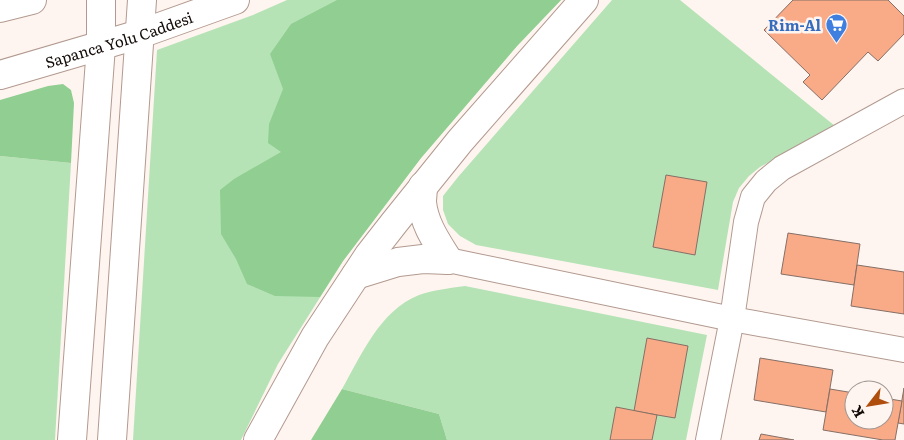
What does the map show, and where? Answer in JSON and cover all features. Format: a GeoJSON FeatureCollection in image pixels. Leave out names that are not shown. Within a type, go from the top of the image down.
{"type":"FeatureCollection","features":[{"type":"Feature","properties":{"kind":"main road"},"geometry":{"type":"LineString","coordinates":[[0,8],[32,0]]}},
{"type":"Feature","properties":{"kind":"main road"},"geometry":{"type":"LineString","coordinates":[[72,440],[100,46],[101,0]]}},
{"type":"Feature","properties":{"kind":"main road"},"geometry":{"type":"LineString","coordinates":[[112,440],[142,0]]}},
{"type":"Feature","properties":{"kind":"main road","name":"Sapanca Yolu Caddesi"},"geometry":{"type":"LineString","coordinates":[[0,75],[140,34],[235,0]]}},
{"type":"Feature","properties":{"kind":"main road"},"geometry":{"type":"LineString","coordinates":[[258,440],[314,337],[369,255],[460,141],[584,0]]}},
{"type":"Feature","properties":{"kind":"main road"},"geometry":{"type":"LineString","coordinates":[[423,186],[422,203],[426,221],[448,260]]}},
{"type":"Feature","properties":{"kind":"main road"},"geometry":{"type":"LineString","coordinates":[[356,275],[398,262],[423,259],[448,260]]}},
{"type":"Feature","properties":{"kind":"street"},"geometry":{"type":"LineString","coordinates":[[708,440],[732,319],[746,222],[753,197],[766,181],[782,168],[904,101]]}},
{"type":"Feature","properties":{"kind":"street"},"geometry":{"type":"LineString","coordinates":[[448,260],[732,319],[904,350]]}},
{"type":"Feature","properties":{"kind":"green space"},"geometry":{"type":"Polygon","coordinates":[[[287,0],[561,0],[517,46],[421,158],[343,261],[278,364],[241,440],[133,440],[157,50],[253,15],[287,0]]]}},
{"type":"Feature","properties":{"kind":"green space"},"geometry":{"type":"Polygon","coordinates":[[[337,0],[561,0],[517,46],[421,158],[343,261],[320,297],[275,296],[247,284],[236,259],[221,234],[220,190],[234,179],[281,152],[268,143],[269,124],[283,89],[270,54],[291,24],[337,0]]]}},
{"type":"Feature","properties":{"kind":"green space"},"geometry":{"type":"Polygon","coordinates":[[[612,0],[680,0],[835,126],[760,167],[739,188],[733,202],[718,290],[476,245],[460,236],[448,224],[443,210],[443,196],[612,0]]]}},
{"type":"Feature","properties":{"kind":"green space"},"geometry":{"type":"Polygon","coordinates":[[[63,84],[71,90],[74,103],[71,163],[0,156],[0,100],[48,86],[63,84]]]}},
{"type":"Feature","properties":{"kind":"green space"},"geometry":{"type":"Polygon","coordinates":[[[0,156],[71,163],[55,440],[0,440],[0,156]]]}},
{"type":"Feature","properties":{"kind":"green space"},"geometry":{"type":"Polygon","coordinates":[[[465,286],[707,335],[686,440],[447,440],[439,414],[342,389],[373,335],[393,311],[419,295],[436,290],[465,286]]]}},
{"type":"Feature","properties":{"kind":"green space"},"geometry":{"type":"Polygon","coordinates":[[[342,389],[439,414],[447,440],[311,440],[342,389]]]}},
{"type":"Feature","properties":{"kind":"building","name":"Rim-Al"},"geometry":{"type":"Polygon","coordinates":[[[793,0],[888,0],[904,16],[904,34],[878,61],[868,52],[822,100],[803,82],[810,75],[764,30],[793,0]]]}},
{"type":"Feature","properties":{"kind":"building"},"geometry":{"type":"Polygon","coordinates":[[[666,175],[707,182],[695,255],[653,247],[666,175]]]}},
{"type":"Feature","properties":{"kind":"building"},"geometry":{"type":"Polygon","coordinates":[[[788,233],[860,244],[854,285],[781,274],[788,233]]]}},
{"type":"Feature","properties":{"kind":"building"},"geometry":{"type":"Polygon","coordinates":[[[857,265],[904,272],[904,314],[851,306],[857,265]]]}},
{"type":"Feature","properties":{"kind":"building"},"geometry":{"type":"Polygon","coordinates":[[[647,338],[688,346],[675,418],[634,411],[647,338]]]}},
{"type":"Feature","properties":{"kind":"building"},"geometry":{"type":"Polygon","coordinates":[[[760,358],[833,370],[826,412],[754,400],[760,358]]]}},
{"type":"Feature","properties":{"kind":"building"},"geometry":{"type":"Polygon","coordinates":[[[904,388],[904,424],[898,423],[904,388]]]}},
{"type":"Feature","properties":{"kind":"building"},"geometry":{"type":"Polygon","coordinates":[[[830,389],[844,391],[844,430],[894,430],[894,400],[902,401],[895,440],[883,440],[823,430],[830,389]]]}},
{"type":"Feature","properties":{"kind":"building"},"geometry":{"type":"Polygon","coordinates":[[[616,407],[657,415],[652,440],[610,440],[616,407]]]}},
{"type":"Feature","properties":{"kind":"building"},"geometry":{"type":"Polygon","coordinates":[[[761,434],[794,440],[759,440],[761,434]]]}},
{"type":"Feature","properties":{"kind":"place","name":"Rim-Al"},"geometry":{"type":"Point","coordinates":[837,43]}}]}
